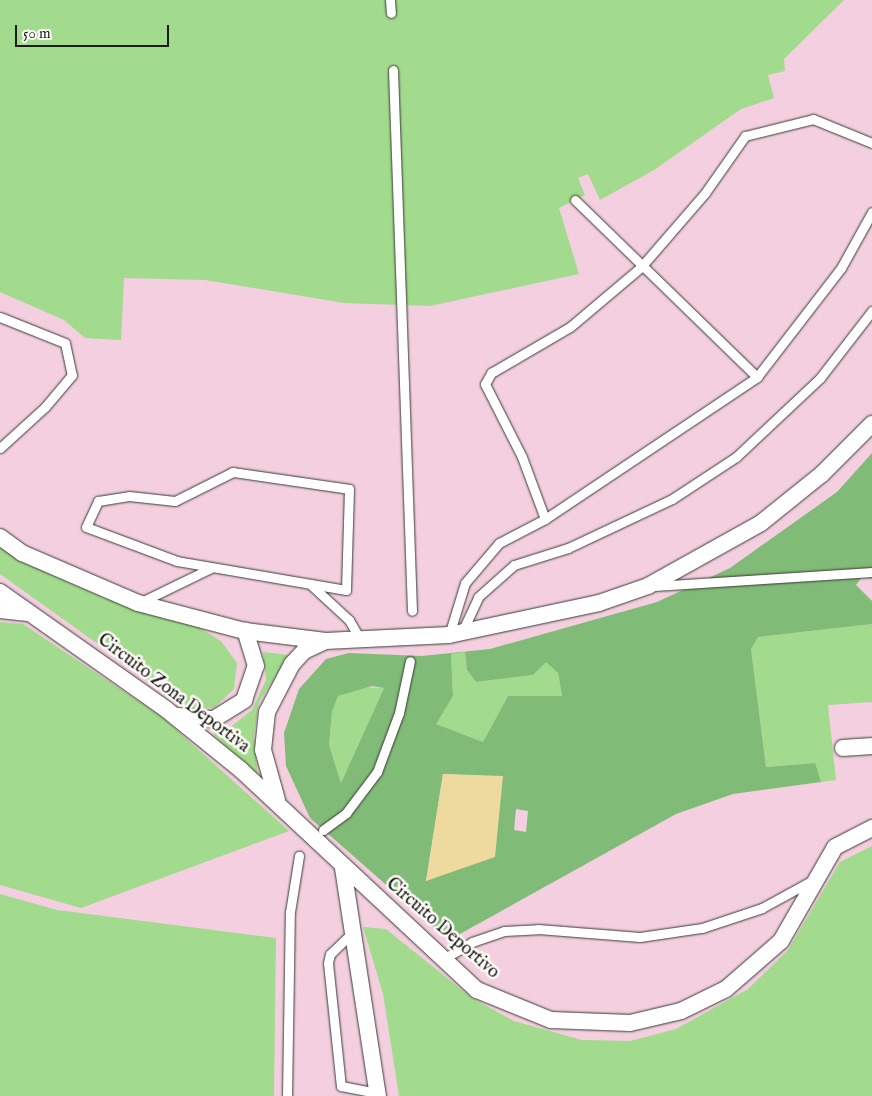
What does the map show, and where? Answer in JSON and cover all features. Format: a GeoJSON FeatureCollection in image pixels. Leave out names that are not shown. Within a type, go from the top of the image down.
{"type":"FeatureCollection","features":[{"type":"Feature","properties":{"kind":"street"},"geometry":{"type":"LineString","coordinates":[[0,537],[22,553],[138,603],[245,631],[325,641],[449,634],[600,603],[648,586],[761,523],[822,474],[872,424]]}},
{"type":"Feature","properties":{"kind":"street","name":"Circuito Zona Deportiva"},"geometry":{"type":"LineString","coordinates":[[0,592],[167,710],[280,806],[330,855]]}},
{"type":"Feature","properties":{"kind":"street","name":"Circuito Zona Deportiva"},"geometry":{"type":"LineString","coordinates":[[0,610],[29,613]]}},
{"type":"Feature","properties":{"kind":"street"},"geometry":{"type":"LineString","coordinates":[[167,710],[202,720],[235,708],[255,678],[255,653],[245,631]]}},
{"type":"Feature","properties":{"kind":"street"},"geometry":{"type":"LineString","coordinates":[[280,806],[263,750],[267,712],[292,664],[304,651],[325,641]]}},
{"type":"Feature","properties":{"kind":"street"},"geometry":{"type":"LineString","coordinates":[[843,748],[872,746]]}},
{"type":"Feature","properties":{"kind":"street","name":"Circuito Deportivo"},"geometry":{"type":"LineString","coordinates":[[330,855],[477,990],[551,1020],[604,1025],[656,1019],[704,1001],[752,970],[795,921],[835,847],[872,828]]}},
{"type":"Feature","properties":{"kind":"street"},"geometry":{"type":"LineString","coordinates":[[343,868],[378,1094]]}},
{"type":"Feature","properties":{"kind":"lane"},"geometry":{"type":"LineString","coordinates":[[390,0],[391,13]]}},
{"type":"Feature","properties":{"kind":"lane"},"geometry":{"type":"LineString","coordinates":[[393,70],[412,611]]}},
{"type":"Feature","properties":{"kind":"lane"},"geometry":{"type":"LineString","coordinates":[[545,519],[487,378],[570,327],[641,267],[705,193],[745,136],[813,119],[872,143]]}},
{"type":"Feature","properties":{"kind":"lane"},"geometry":{"type":"LineString","coordinates":[[574,200],[641,267],[757,377]]}},
{"type":"Feature","properties":{"kind":"lane"},"geometry":{"type":"LineString","coordinates":[[449,634],[457,598],[474,568],[499,543],[545,519],[757,377],[841,268],[872,212]]}},
{"type":"Feature","properties":{"kind":"lane"},"geometry":{"type":"LineString","coordinates":[[449,634],[478,597],[514,565],[568,548],[672,499],[736,457],[820,378],[872,311]]}},
{"type":"Feature","properties":{"kind":"lane"},"geometry":{"type":"LineString","coordinates":[[0,317],[65,343],[72,375],[0,448]]}},
{"type":"Feature","properties":{"kind":"lane"},"geometry":{"type":"LineString","coordinates":[[233,472],[349,489],[346,590],[310,584],[177,561],[86,527],[98,501],[129,496],[175,501],[233,472]]}},
{"type":"Feature","properties":{"kind":"lane"},"geometry":{"type":"LineString","coordinates":[[138,603],[211,568]]}},
{"type":"Feature","properties":{"kind":"lane"},"geometry":{"type":"LineString","coordinates":[[648,586],[872,572]]}},
{"type":"Feature","properties":{"kind":"lane"},"geometry":{"type":"LineString","coordinates":[[310,584],[349,620],[360,639]]}},
{"type":"Feature","properties":{"kind":"lane"},"geometry":{"type":"LineString","coordinates":[[323,830],[346,813],[377,772],[400,713],[410,661]]}},
{"type":"Feature","properties":{"kind":"lane"},"geometry":{"type":"LineString","coordinates":[[287,1096],[290,912],[299,856]]}},
{"type":"Feature","properties":{"kind":"lane"},"geometry":{"type":"LineString","coordinates":[[443,959],[488,936],[521,930],[606,938],[702,928],[762,908],[817,878]]}},
{"type":"Feature","properties":{"kind":"lane"},"geometry":{"type":"LineString","coordinates":[[352,932],[330,954],[328,963],[341,1086],[378,1094]]}},
{"type":"Feature","properties":{"kind":"shaded area"},"geometry":{"type":"Polygon","coordinates":[[[0,0],[872,0],[872,1096],[0,1096],[0,0]]]}},
{"type":"Feature","properties":{"kind":"green space"},"geometry":{"type":"Polygon","coordinates":[[[0,0],[844,0],[784,59],[785,71],[768,75],[774,98],[741,109],[654,170],[600,200],[588,174],[578,178],[585,195],[559,208],[579,274],[430,306],[344,303],[205,280],[124,278],[121,340],[85,338],[64,320],[0,292],[0,0]]]}},
{"type":"Feature","properties":{"kind":"green space"},"geometry":{"type":"Polygon","coordinates":[[[872,453],[872,579],[863,576],[856,585],[872,601],[872,624],[758,637],[751,649],[766,767],[815,763],[821,782],[733,794],[676,814],[449,940],[310,818],[286,766],[284,733],[299,689],[326,659],[349,653],[422,656],[490,649],[657,602],[730,568],[837,492],[872,453]],[[465,652],[451,654],[453,696],[436,724],[483,742],[508,696],[562,696],[558,673],[546,662],[533,675],[476,682],[467,670],[465,652]],[[372,686],[338,696],[332,712],[329,745],[341,783],[384,688],[372,686]],[[443,774],[427,881],[503,777],[443,774]],[[516,809],[514,830],[526,832],[528,811],[516,809]]]}},
{"type":"Feature","properties":{"kind":"green space"},"geometry":{"type":"Polygon","coordinates":[[[0,546],[20,561],[104,598],[198,627],[221,641],[237,663],[234,689],[214,708],[186,707],[0,574],[0,546]]]}},
{"type":"Feature","properties":{"kind":"green space"},"geometry":{"type":"Polygon","coordinates":[[[0,622],[23,624],[162,717],[289,831],[81,908],[0,885],[0,622]]]}},
{"type":"Feature","properties":{"kind":"green space"},"geometry":{"type":"Polygon","coordinates":[[[872,624],[872,702],[828,705],[836,780],[821,782],[814,763],[766,767],[751,649],[757,637],[872,624]]]}},
{"type":"Feature","properties":{"kind":"green space"},"geometry":{"type":"Polygon","coordinates":[[[263,652],[290,655],[259,702],[254,735],[258,777],[213,734],[227,730],[252,710],[266,680],[263,652]]]}},
{"type":"Feature","properties":{"kind":"green space"},"geometry":{"type":"Polygon","coordinates":[[[465,652],[467,670],[476,682],[533,675],[546,661],[558,673],[562,696],[508,696],[483,742],[435,724],[453,696],[451,654],[465,652]]]}},
{"type":"Feature","properties":{"kind":"green space"},"geometry":{"type":"Polygon","coordinates":[[[359,687],[384,688],[341,783],[329,745],[332,712],[338,696],[359,687]]]}},
{"type":"Feature","properties":{"kind":"green space"},"geometry":{"type":"Polygon","coordinates":[[[872,846],[872,1096],[399,1096],[383,994],[363,927],[386,929],[472,998],[514,1021],[582,1040],[630,1041],[676,1029],[748,989],[788,950],[840,862],[872,846]]]}},
{"type":"Feature","properties":{"kind":"green space"},"geometry":{"type":"Polygon","coordinates":[[[0,894],[57,910],[276,938],[274,1096],[0,1096],[0,894]]]}},
{"type":"Feature","properties":{"kind":"sand"},"geometry":{"type":"Polygon","coordinates":[[[443,774],[503,776],[495,857],[426,881],[443,774]]]}}]}
